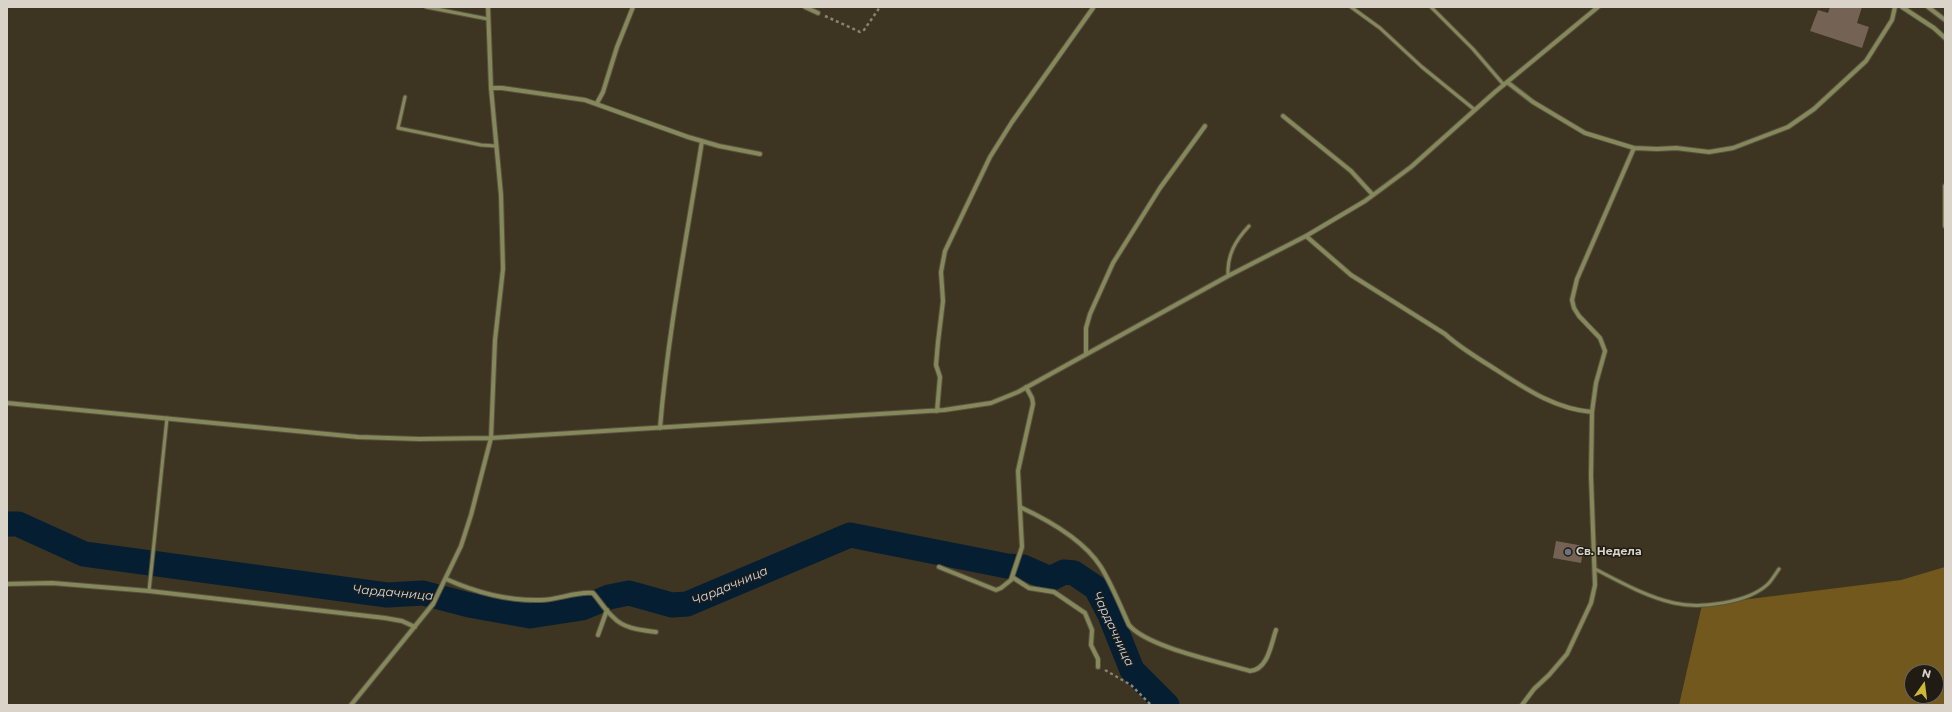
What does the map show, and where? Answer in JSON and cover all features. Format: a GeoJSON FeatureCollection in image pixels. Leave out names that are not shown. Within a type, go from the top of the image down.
{"type":"FeatureCollection","features":[{"type":"Feature","properties":{"kind":"street"},"geometry":{"type":"LineString","coordinates":[[351,705],[433,604],[441,590],[461,546],[471,516],[491,438],[495,340],[503,269],[501,195],[491,88],[488,7]]}},
{"type":"Feature","properties":{"kind":"street"},"geometry":{"type":"LineString","coordinates":[[597,103],[603,92],[632,7]]}},
{"type":"Feature","properties":{"kind":"street"},"geometry":{"type":"LineString","coordinates":[[805,7],[818,13]]}},
{"type":"Feature","properties":{"kind":"street"},"geometry":{"type":"LineString","coordinates":[[7,403],[358,437],[491,438],[937,411],[991,403],[1026,387],[1228,276],[1306,236],[1373,195],[1411,167],[1506,83],[1598,7]]}},
{"type":"Feature","properties":{"kind":"street"},"geometry":{"type":"LineString","coordinates":[[1506,83],[1533,102],[1585,133],[1634,148],[1657,150],[1676,148],[1709,152],[1733,148],[1788,128],[1814,109],[1866,61],[1892,20],[1895,7]]}},
{"type":"Feature","properties":{"kind":"street"},"geometry":{"type":"LineString","coordinates":[[1902,7],[1934,28],[1945,38]]}},
{"type":"Feature","properties":{"kind":"street"},"geometry":{"type":"LineString","coordinates":[[1928,7],[1945,20]]}},
{"type":"Feature","properties":{"kind":"street"},"geometry":{"type":"LineString","coordinates":[[937,411],[940,377],[936,365],[943,301],[941,272],[945,251],[990,157],[1012,122],[1092,8]]}},
{"type":"Feature","properties":{"kind":"street"},"geometry":{"type":"LineString","coordinates":[[491,88],[522,91],[597,103],[660,128],[702,141],[760,154]]}},
{"type":"Feature","properties":{"kind":"street"},"geometry":{"type":"LineString","coordinates":[[1283,116],[1351,171],[1373,195]]}},
{"type":"Feature","properties":{"kind":"street"},"geometry":{"type":"LineString","coordinates":[[1086,354],[1086,328],[1090,314],[1113,262],[1160,188],[1205,126]]}},
{"type":"Feature","properties":{"kind":"street"},"geometry":{"type":"LineString","coordinates":[[660,428],[668,340],[677,298],[702,141]]}},
{"type":"Feature","properties":{"kind":"street"},"geometry":{"type":"LineString","coordinates":[[1522,705],[1534,689],[1557,667],[1567,654],[1576,638],[1593,596],[1595,569],[1591,476],[1592,412],[1596,383],[1605,351],[1604,345],[1594,331],[1579,316],[1572,300],[1573,292],[1608,206],[1634,148]]}},
{"type":"Feature","properties":{"kind":"street"},"geometry":{"type":"LineString","coordinates":[[1945,186],[1945,226]]}},
{"type":"Feature","properties":{"kind":"street"},"geometry":{"type":"LineString","coordinates":[[1306,236],[1351,275],[1432,326],[1457,345],[1535,395],[1559,405],[1580,411],[1592,412]]}},
{"type":"Feature","properties":{"kind":"street"},"geometry":{"type":"LineString","coordinates":[[940,567],[996,590],[1008,584],[1015,571],[1022,547],[1018,472],[1033,404],[1032,398],[1026,387]]}},
{"type":"Feature","properties":{"kind":"street"},"geometry":{"type":"LineString","coordinates":[[1020,507],[1050,521],[1090,554],[1110,582],[1129,625],[1134,631],[1146,638],[1169,647],[1250,671],[1260,668],[1276,630]]}},
{"type":"Feature","properties":{"kind":"street"},"geometry":{"type":"LineString","coordinates":[[1012,577],[1029,588],[1054,592],[1085,613],[1092,630],[1091,645],[1098,658],[1098,667]]}},
{"type":"Feature","properties":{"kind":"street"},"geometry":{"type":"LineString","coordinates":[[446,578],[476,590],[518,598],[541,600],[587,592],[593,593],[621,624],[639,630],[656,632]]}},
{"type":"Feature","properties":{"kind":"street"},"geometry":{"type":"LineString","coordinates":[[7,584],[52,583],[149,591],[385,618],[402,621],[415,627]]}},
{"type":"Feature","properties":{"kind":"street"},"geometry":{"type":"LineString","coordinates":[[598,635],[607,610]]}},
{"type":"Feature","properties":{"kind":"lane"},"geometry":{"type":"LineString","coordinates":[[426,7],[488,19]]}},
{"type":"Feature","properties":{"kind":"lane"},"geometry":{"type":"LineString","coordinates":[[1351,7],[1380,28],[1422,67],[1475,110]]}},
{"type":"Feature","properties":{"kind":"lane"},"geometry":{"type":"LineString","coordinates":[[1431,7],[1506,83]]}},
{"type":"Feature","properties":{"kind":"lane"},"geometry":{"type":"LineString","coordinates":[[405,97],[398,128],[481,145],[496,146]]}},
{"type":"Feature","properties":{"kind":"lane"},"geometry":{"type":"LineString","coordinates":[[1228,276],[1227,265],[1232,248],[1240,235],[1249,226]]}},
{"type":"Feature","properties":{"kind":"lane"},"geometry":{"type":"LineString","coordinates":[[149,591],[167,418]]}},
{"type":"Feature","properties":{"kind":"lane"},"geometry":{"type":"LineString","coordinates":[[1595,569],[1649,595],[1675,603],[1702,605],[1733,601],[1755,592],[1768,584],[1779,569]]}},
{"type":"Feature","properties":{"kind":"path"},"geometry":{"type":"LineString","coordinates":[[818,13],[860,32],[864,30],[880,7]]}},
{"type":"Feature","properties":{"kind":"path"},"geometry":{"type":"LineString","coordinates":[[1098,667],[1131,685],[1151,705]]}},
{"type":"Feature","properties":{"kind":"shaded area"},"geometry":{"type":"Polygon","coordinates":[[[1945,567],[1945,705],[1679,705],[1702,605],[1901,580],[1945,567]]]}},
{"type":"Feature","properties":{"kind":"building"},"geometry":{"type":"Polygon","coordinates":[[[1830,7],[1862,7],[1857,23],[1869,27],[1862,48],[1810,31],[1818,10],[1828,13],[1830,7]]]}},
{"type":"Feature","properties":{"kind":"building","name":"Св. Недела"},"geometry":{"type":"Polygon","coordinates":[[[1556,541],[1584,546],[1581,563],[1553,558],[1556,541]]]}},
{"type":"Feature","properties":{"kind":"waterway","name":"Чардачница"},"geometry":{"type":"LineString","coordinates":[[7,524],[18,524],[84,554],[387,595],[423,593],[469,605],[530,616],[582,608],[609,597],[629,593],[672,605],[687,604],[850,535],[1007,566],[1023,567],[1050,579],[1064,572],[1074,573],[1096,588],[1110,615],[1132,670],[1167,705]]}},
{"type":"Feature","properties":{"kind":"place","name":"Св. Недела"},"geometry":{"type":"Point","coordinates":[1568,552]}}]}
